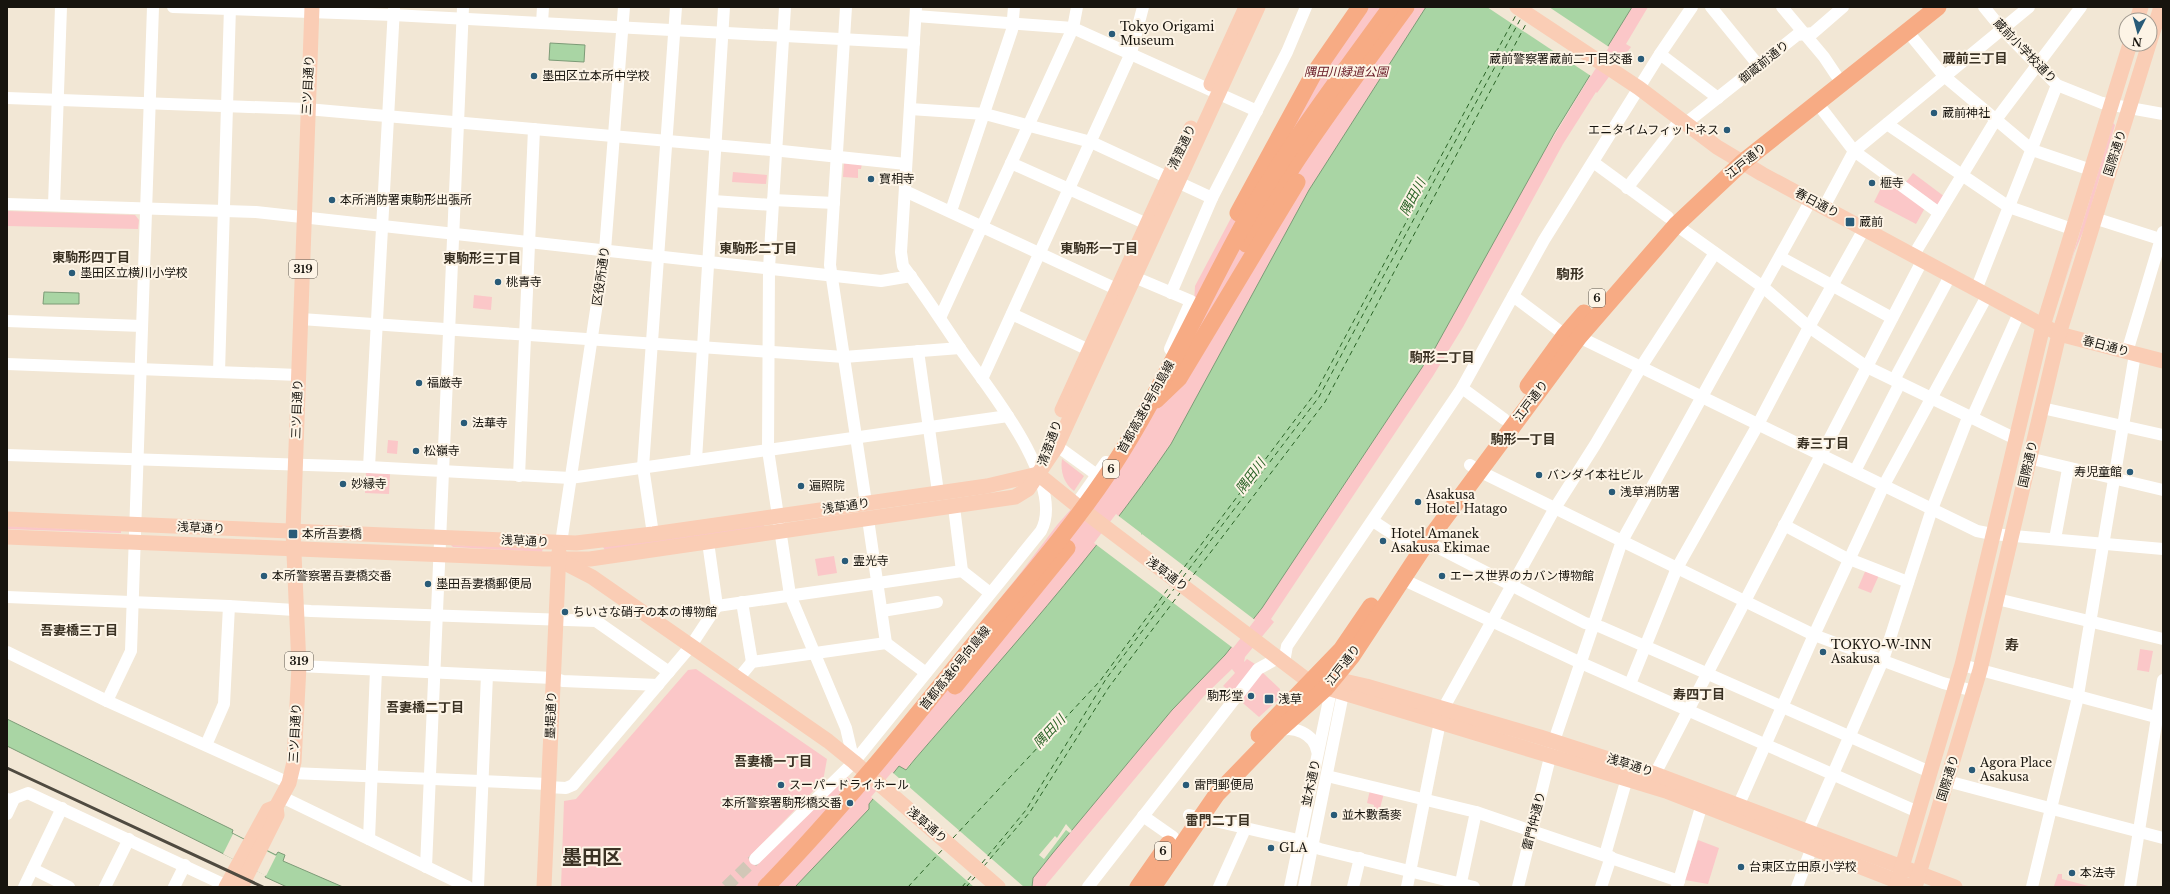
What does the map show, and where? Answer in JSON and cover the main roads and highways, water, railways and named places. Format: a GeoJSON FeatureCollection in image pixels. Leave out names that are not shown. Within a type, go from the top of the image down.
{"type":"FeatureCollection","features":[{"type":"Feature","properties":{"kind":"highway"},"geometry":{"type":"LineString","coordinates":[[1191,301],[1313,74],[1360,7]]}},
{"type":"Feature","properties":{"kind":"highway","name":"首都高速6号向島線"},"geometry":{"type":"LineString","coordinates":[[766,887],[807,845],[860,785],[1066,530],[1109,472],[1138,425],[1257,201],[1322,101],[1391,7]]}},
{"type":"Feature","properties":{"kind":"highway","name":"首都高速6号向島線"},"geometry":{"type":"LineString","coordinates":[[782,887],[878,781],[1074,538],[1118,480],[1147,431],[1257,224],[1332,108],[1406,7]]}},
{"type":"Feature","properties":{"kind":"highway","name":"江戸通り"},"geometry":{"type":"LineString","coordinates":[[1474,468],[1504,419],[1572,336],[1672,221],[1738,160],[1836,75],[1920,7]]}},
{"type":"Feature","properties":{"kind":"highway","name":"江戸通り"},"geometry":{"type":"LineString","coordinates":[[1738,160],[1818,104],[1938,7]]}},
{"type":"Feature","properties":{"kind":"highway"},"geometry":{"type":"LineString","coordinates":[[1130,426],[1179,378],[1388,32]]}},
{"type":"Feature","properties":{"kind":"highway","name":"江戸通り"},"geometry":{"type":"LineString","coordinates":[[1349,649],[1419,544],[1572,336]]}},
{"type":"Feature","properties":{"kind":"highway","name":"江戸通り"},"geometry":{"type":"LineString","coordinates":[[1349,649],[1402,579],[1419,544]]}},
{"type":"Feature","properties":{"kind":"highway"},"geometry":{"type":"LineString","coordinates":[[1330,684],[1349,649]]}},
{"type":"Feature","properties":{"kind":"highway","name":"江戸通り"},"geometry":{"type":"LineString","coordinates":[[1138,887],[1173,837],[1278,731],[1330,684]]}},
{"type":"Feature","properties":{"kind":"highway","name":"江戸通り"},"geometry":{"type":"LineString","coordinates":[[1153,887],[1194,817],[1232,762],[1330,684]]}},
{"type":"Feature","properties":{"kind":"main road","name":"清澄通り"},"geometry":{"type":"LineString","coordinates":[[1038,474],[1058,446],[1129,275],[1214,90],[1246,7]]}},
{"type":"Feature","properties":{"kind":"main road","name":"清澄通り"},"geometry":{"type":"LineString","coordinates":[[1214,90],[1258,7]]}},
{"type":"Feature","properties":{"kind":"main road","name":"春日通り"},"geometry":{"type":"LineString","coordinates":[[1517,7],[1639,88],[1717,147],[1818,204],[2059,334],[2163,361]]}},
{"type":"Feature","properties":{"kind":"main road","name":"三ツ目通り"},"geometry":{"type":"LineString","coordinates":[[231,887],[245,866],[256,845],[268,810],[279,802],[290,778],[299,666],[293,531],[311,9]]}},
{"type":"Feature","properties":{"kind":"main road","name":"国際通り"},"geometry":{"type":"LineString","coordinates":[[1899,879],[1962,665],[1992,534],[2043,326],[2128,52]]}},
{"type":"Feature","properties":{"kind":"main road","name":"国際通り"},"geometry":{"type":"LineString","coordinates":[[1915,883],[1980,670],[2012,535],[2029,454],[2042,408],[2059,334],[2147,52]]}},
{"type":"Feature","properties":{"kind":"main road","name":"清澄通り"},"geometry":{"type":"LineString","coordinates":[[1129,275],[1147,224],[1173,180]]}},
{"type":"Feature","properties":{"kind":"main road","name":"清澄通り"},"geometry":{"type":"LineString","coordinates":[[1038,474],[1048,442],[1089,350],[1122,291]]}},
{"type":"Feature","properties":{"kind":"main road","name":"浅草通り"},"geometry":{"type":"LineString","coordinates":[[7,519],[561,543],[590,542],[987,486],[1038,474]]}},
{"type":"Feature","properties":{"kind":"main road","name":"浅草通り"},"geometry":{"type":"LineString","coordinates":[[7,537],[558,559],[606,558],[1015,497],[1028,489],[1038,474]]}},
{"type":"Feature","properties":{"kind":"main road","name":"浅草通り"},"geometry":{"type":"LineString","coordinates":[[1038,474],[1078,507],[1260,645],[1297,671],[1330,684],[1442,715],[1552,748],[1656,774],[1808,831],[1899,879]]}},
{"type":"Feature","properties":{"kind":"main road","name":"墨堤通り"},"geometry":{"type":"LineString","coordinates":[[544,887],[558,559],[561,543]]}},
{"type":"Feature","properties":{"kind":"main road","name":"浅草通り"},"geometry":{"type":"LineString","coordinates":[[558,559],[592,577],[854,762],[998,887]]}},
{"type":"Feature","properties":{"kind":"main road","name":"浅草通り"},"geometry":{"type":"LineString","coordinates":[[1552,748],[1627,778],[1702,804],[1899,879],[1915,883],[1955,887]]}},
{"type":"Feature","properties":{"kind":"water","name":"隅田川"},"geometry":{"type":"Polygon","coordinates":[[[1426,7],[1632,7],[1555,132],[1435,348],[1262,608],[1225,655],[1172,710],[1052,854],[1033,878],[1032,887],[795,887],[869,809],[869,804],[899,766],[906,770],[1048,605],[1142,486],[1171,444],[1309,190],[1426,7]]]}},
{"type":"Feature","properties":{"kind":"water"},"geometry":{"type":"Polygon","coordinates":[[[550,43],[585,45],[584,62],[549,60],[550,43]]]}},
{"type":"Feature","properties":{"kind":"water"},"geometry":{"type":"Polygon","coordinates":[[[44,292],[79,293],[79,304],[43,304],[44,292]]]}},
{"type":"Feature","properties":{"kind":"water"},"geometry":{"type":"Polygon","coordinates":[[[7,719],[233,830],[232,833],[276,855],[278,852],[285,855],[283,861],[343,887],[287,887],[265,877],[266,875],[7,746],[7,719]]]}},
{"type":"Feature","properties":{"kind":"tunnel"},"geometry":{"type":"LineString","coordinates":[[726,887],[755,859]]}},
{"type":"Feature","properties":{"kind":"railway"},"geometry":{"type":"LineString","coordinates":[[7,768],[263,887]]}},
{"type":"Feature","properties":{"kind":"place","name":"Tokyo Origami Museum"},"geometry":{"type":"Point","coordinates":[1112,34]}},
{"type":"Feature","properties":{"kind":"place","name":"蔵前警察署蔵前二丁目交番"},"geometry":{"type":"Point","coordinates":[1641,59]}},
{"type":"Feature","properties":{"kind":"place","name":"墨田区立本所中学校"},"geometry":{"type":"Point","coordinates":[534,76]}},
{"type":"Feature","properties":{"kind":"place","name":"蔵前神社"},"geometry":{"type":"Point","coordinates":[1934,113]}},
{"type":"Feature","properties":{"kind":"place","name":"エニタイムフィットネス"},"geometry":{"type":"Point","coordinates":[1727,130]}},
{"type":"Feature","properties":{"kind":"place","name":"寶相寺"},"geometry":{"type":"Point","coordinates":[871,179]}},
{"type":"Feature","properties":{"kind":"place","name":"榧寺"},"geometry":{"type":"Point","coordinates":[1872,183]}},
{"type":"Feature","properties":{"kind":"place","name":"本所消防署東駒形出張所"},"geometry":{"type":"Point","coordinates":[332,200]}},
{"type":"Feature","properties":{"kind":"place","name":"蔵前"},"geometry":{"type":"Point","coordinates":[1850,222]}},
{"type":"Feature","properties":{"kind":"place","name":"墨田区立横川小学校"},"geometry":{"type":"Point","coordinates":[72,273]}},
{"type":"Feature","properties":{"kind":"place","name":"桃青寺"},"geometry":{"type":"Point","coordinates":[498,282]}},
{"type":"Feature","properties":{"kind":"place","name":"福厳寺"},"geometry":{"type":"Point","coordinates":[419,383]}},
{"type":"Feature","properties":{"kind":"place","name":"法華寺"},"geometry":{"type":"Point","coordinates":[464,423]}},
{"type":"Feature","properties":{"kind":"place","name":"松嶺寺"},"geometry":{"type":"Point","coordinates":[416,451]}},
{"type":"Feature","properties":{"kind":"place","name":"寿児童館"},"geometry":{"type":"Point","coordinates":[2130,472]}},
{"type":"Feature","properties":{"kind":"place","name":"バンダイ本社ビル"},"geometry":{"type":"Point","coordinates":[1539,475]}},
{"type":"Feature","properties":{"kind":"place","name":"妙縁寺"},"geometry":{"type":"Point","coordinates":[343,484]}},
{"type":"Feature","properties":{"kind":"place","name":"遍照院"},"geometry":{"type":"Point","coordinates":[801,486]}},
{"type":"Feature","properties":{"kind":"place","name":"浅草消防署"},"geometry":{"type":"Point","coordinates":[1612,492]}},
{"type":"Feature","properties":{"kind":"place","name":"Asakusa Hotel Hatago"},"geometry":{"type":"Point","coordinates":[1418,502]}},
{"type":"Feature","properties":{"kind":"place","name":"本所吾妻橋"},"geometry":{"type":"Point","coordinates":[293,534]}},
{"type":"Feature","properties":{"kind":"place","name":"Hotel Amanek Asakusa Ekimae"},"geometry":{"type":"Point","coordinates":[1383,541]}},
{"type":"Feature","properties":{"kind":"place","name":"霊光寺"},"geometry":{"type":"Point","coordinates":[845,561]}},
{"type":"Feature","properties":{"kind":"place","name":"本所警察署吾妻橋交番"},"geometry":{"type":"Point","coordinates":[264,576]}},
{"type":"Feature","properties":{"kind":"place","name":"エース世界のカバン博物館"},"geometry":{"type":"Point","coordinates":[1442,576]}},
{"type":"Feature","properties":{"kind":"place","name":"墨田吾妻橋郵便局"},"geometry":{"type":"Point","coordinates":[428,584]}},
{"type":"Feature","properties":{"kind":"place","name":"ちいさな硝子の本の博物館"},"geometry":{"type":"Point","coordinates":[565,612]}},
{"type":"Feature","properties":{"kind":"place","name":"TOKYO-W-INN Asakusa"},"geometry":{"type":"Point","coordinates":[1823,652]}},
{"type":"Feature","properties":{"kind":"place","name":"駒形堂"},"geometry":{"type":"Point","coordinates":[1251,696]}},
{"type":"Feature","properties":{"kind":"place","name":"浅草"},"geometry":{"type":"Point","coordinates":[1269,699]}},
{"type":"Feature","properties":{"kind":"place","name":"Agora Place Asakusa"},"geometry":{"type":"Point","coordinates":[1972,770]}},
{"type":"Feature","properties":{"kind":"place","name":"スーパードライホール"},"geometry":{"type":"Point","coordinates":[781,785]}},
{"type":"Feature","properties":{"kind":"place","name":"雷門郵便局"},"geometry":{"type":"Point","coordinates":[1186,785]}},
{"type":"Feature","properties":{"kind":"place","name":"本所警察署駒形橋交番"},"geometry":{"type":"Point","coordinates":[850,803]}},
{"type":"Feature","properties":{"kind":"place","name":"並木數喬麥"},"geometry":{"type":"Point","coordinates":[1334,815]}},
{"type":"Feature","properties":{"kind":"place","name":"GLA"},"geometry":{"type":"Point","coordinates":[1271,848]}},
{"type":"Feature","properties":{"kind":"place","name":"台東区立田原小学校"},"geometry":{"type":"Point","coordinates":[1741,867]}},
{"type":"Feature","properties":{"kind":"place","name":"本法寺"},"geometry":{"type":"Point","coordinates":[2072,873]}},
{"type":"Feature","properties":{"kind":"district","name":"蔵前三丁目"},"geometry":{"type":"Point","coordinates":[1975,58]}},
{"type":"Feature","properties":{"kind":"district","name":"東駒形二丁目"},"geometry":{"type":"Point","coordinates":[758,248]}},
{"type":"Feature","properties":{"kind":"district","name":"東駒形一丁目"},"geometry":{"type":"Point","coordinates":[1099,248]}},
{"type":"Feature","properties":{"kind":"district","name":"東駒形四丁目"},"geometry":{"type":"Point","coordinates":[91,257]}},
{"type":"Feature","properties":{"kind":"district","name":"東駒形三丁目"},"geometry":{"type":"Point","coordinates":[482,258]}},
{"type":"Feature","properties":{"kind":"district","name":"駒形"},"geometry":{"type":"Point","coordinates":[1570,274]}},
{"type":"Feature","properties":{"kind":"district","name":"駒形二丁目"},"geometry":{"type":"Point","coordinates":[1442,357]}},
{"type":"Feature","properties":{"kind":"district","name":"駒形一丁目"},"geometry":{"type":"Point","coordinates":[1523,439]}},
{"type":"Feature","properties":{"kind":"district","name":"寿三丁目"},"geometry":{"type":"Point","coordinates":[1823,443]}},
{"type":"Feature","properties":{"kind":"district","name":"吾妻橋三丁目"},"geometry":{"type":"Point","coordinates":[79,630]}},
{"type":"Feature","properties":{"kind":"district","name":"寿"},"geometry":{"type":"Point","coordinates":[2012,645]}},
{"type":"Feature","properties":{"kind":"district","name":"寿四丁目"},"geometry":{"type":"Point","coordinates":[1699,694]}},
{"type":"Feature","properties":{"kind":"district","name":"吾妻橋二丁目"},"geometry":{"type":"Point","coordinates":[425,707]}},
{"type":"Feature","properties":{"kind":"district","name":"吾妻橋一丁目"},"geometry":{"type":"Point","coordinates":[773,761]}},
{"type":"Feature","properties":{"kind":"district","name":"雷門二丁目"},"geometry":{"type":"Point","coordinates":[1218,820]}},
{"type":"Feature","properties":{"kind":"district","name":"墨田区"},"geometry":{"type":"Point","coordinates":[592,857]}},
{"type":"Feature","properties":{"kind":"park label","name":"隅田川緑道公園"},"geometry":{"type":"Point","coordinates":[1346,72]}}]}
